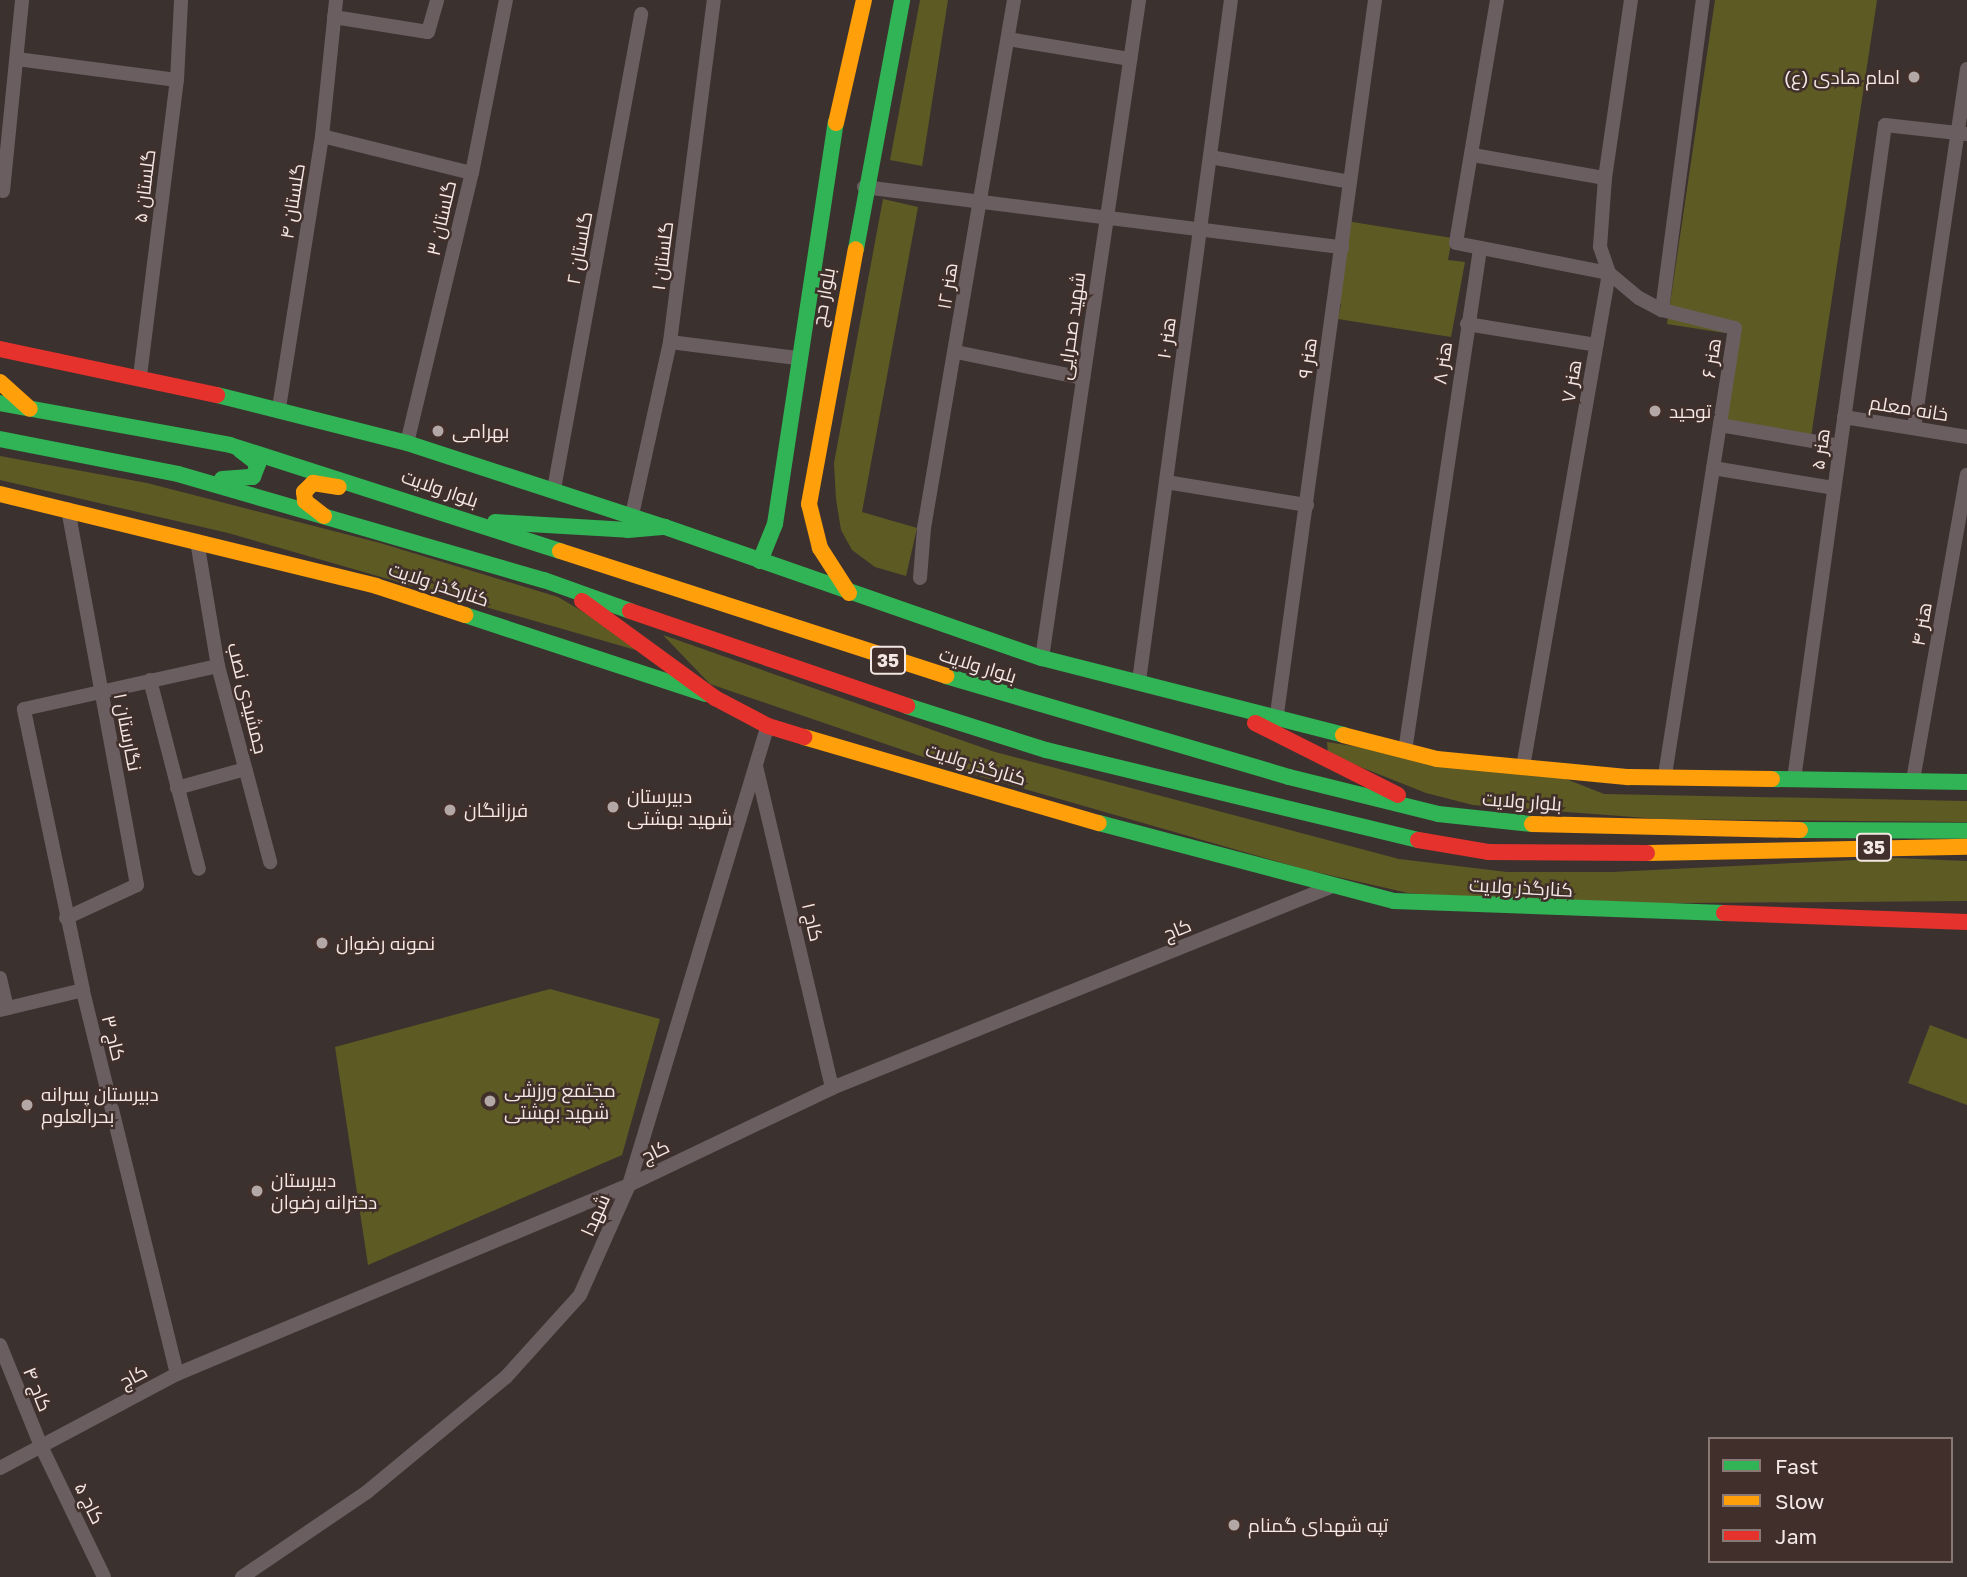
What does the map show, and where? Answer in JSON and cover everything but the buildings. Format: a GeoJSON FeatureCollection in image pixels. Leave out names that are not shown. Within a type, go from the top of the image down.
{"type":"FeatureCollection","features":[{"type":"Feature","properties":{"kind":"main road","name":"بلوار حج"},"geometry":{"type":"LineString","coordinates":[[760,561],[775,524],[797,359],[837,118],[864,0]]}},
{"type":"Feature","properties":{"kind":"main road","name":"بلوار حج"},"geometry":{"type":"LineString","coordinates":[[850,594],[832,573],[820,548],[809,504],[864,187],[902,0]]}},
{"type":"Feature","properties":{"kind":"main road"},"geometry":{"type":"LineString","coordinates":[[0,349],[140,376],[279,408],[407,443],[632,515],[850,594],[1042,658],[1139,681],[1276,721],[1437,759],[1665,777],[1967,782]]}},
{"type":"Feature","properties":{"kind":"main road"},"geometry":{"type":"LineString","coordinates":[[0,382],[30,409]]}},
{"type":"Feature","properties":{"kind":"main road","name":"بلوار ولایت"},"geometry":{"type":"LineString","coordinates":[[0,403],[230,445],[389,493],[852,649],[1289,777],[1438,814],[1515,823],[1691,829],[1967,831]]}},
{"type":"Feature","properties":{"kind":"main road","name":"35"},"geometry":{"type":"LineString","coordinates":[[0,439],[178,474],[544,580],[569,591],[1046,750],[1420,841],[1488,852],[1555,855],[1967,847]]}},
{"type":"Feature","properties":{"kind":"main road"},"geometry":{"type":"LineString","coordinates":[[178,474],[247,481],[258,464],[230,445]]}},
{"type":"Feature","properties":{"kind":"main road"},"geometry":{"type":"LineString","coordinates":[[330,520],[305,501],[308,486],[318,482],[389,493]]}},
{"type":"Feature","properties":{"kind":"main road"},"geometry":{"type":"LineString","coordinates":[[782,483],[794,497],[811,490]]}},
{"type":"Feature","properties":{"kind":"main road","name":"کنارگذر ولایت"},"geometry":{"type":"LineString","coordinates":[[0,494],[376,586],[715,698],[768,726],[1071,816],[1394,901],[1494,908],[1967,922]]}},
{"type":"Feature","properties":{"kind":"main road"},"geometry":{"type":"LineString","coordinates":[[478,523],[566,523],[628,530],[665,527]]}},
{"type":"Feature","properties":{"kind":"main road"},"geometry":{"type":"LineString","coordinates":[[569,591],[715,698]]}},
{"type":"Feature","properties":{"kind":"main road"},"geometry":{"type":"LineString","coordinates":[[1239,710],[1264,730],[1438,814]]}},
{"type":"Feature","properties":{"kind":"street"},"geometry":{"type":"LineString","coordinates":[[3,191],[22,0]]}},
{"type":"Feature","properties":{"kind":"street","name":"گلستان ۵"},"geometry":{"type":"LineString","coordinates":[[140,376],[177,80],[181,0]]}},
{"type":"Feature","properties":{"kind":"street","name":"گلستان ۴"},"geometry":{"type":"LineString","coordinates":[[279,408],[322,136],[336,0]]}},
{"type":"Feature","properties":{"kind":"street"},"geometry":{"type":"LineString","coordinates":[[334,17],[428,32],[437,0]]}},
{"type":"Feature","properties":{"kind":"street","name":"گلستان ۳"},"geometry":{"type":"LineString","coordinates":[[407,443],[472,173],[506,0]]}},
{"type":"Feature","properties":{"kind":"street","name":"گلستان ۱"},"geometry":{"type":"LineString","coordinates":[[632,515],[670,342],[714,0]]}},
{"type":"Feature","properties":{"kind":"street","name":"هنر ۱۲"},"geometry":{"type":"LineString","coordinates":[[920,578],[924,528],[1014,0]]}},
{"type":"Feature","properties":{"kind":"street","name":"شهید صحرایی"},"geometry":{"type":"LineString","coordinates":[[1042,658],[1139,0]]}},
{"type":"Feature","properties":{"kind":"street","name":"هنر ۱۰"},"geometry":{"type":"LineString","coordinates":[[1139,681],[1231,0]]}},
{"type":"Feature","properties":{"kind":"street","name":"هنر ۹"},"geometry":{"type":"LineString","coordinates":[[1276,721],[1375,0]]}},
{"type":"Feature","properties":{"kind":"street"},"geometry":{"type":"LineString","coordinates":[[1497,0],[1473,155],[1456,243],[1609,273],[1639,298],[1662,310],[1703,0]]}},
{"type":"Feature","properties":{"kind":"street","name":"هنر ۷"},"geometry":{"type":"LineString","coordinates":[[1523,767],[1609,273],[1600,247],[1605,178],[1631,0]]}},
{"type":"Feature","properties":{"kind":"street","name":"گلستان ۲"},"geometry":{"type":"LineString","coordinates":[[554,489],[641,14]]}},
{"type":"Feature","properties":{"kind":"street"},"geometry":{"type":"LineString","coordinates":[[1008,39],[1130,59]]}},
{"type":"Feature","properties":{"kind":"street"},"geometry":{"type":"LineString","coordinates":[[17,59],[177,80]]}},
{"type":"Feature","properties":{"kind":"street"},"geometry":{"type":"LineString","coordinates":[[1914,428],[1963,134],[1967,69]]}},
{"type":"Feature","properties":{"kind":"street","name":"هنر ۵"},"geometry":{"type":"LineString","coordinates":[[1794,779],[1885,125],[1963,134]]}},
{"type":"Feature","properties":{"kind":"street"},"geometry":{"type":"LineString","coordinates":[[322,136],[472,173]]}},
{"type":"Feature","properties":{"kind":"street"},"geometry":{"type":"LineString","coordinates":[[1473,155],[1605,178]]}},
{"type":"Feature","properties":{"kind":"street"},"geometry":{"type":"LineString","coordinates":[[1209,157],[1350,183]]}},
{"type":"Feature","properties":{"kind":"street"},"geometry":{"type":"LineString","coordinates":[[864,187],[1342,247]]}},
{"type":"Feature","properties":{"kind":"street","name":"هنر ۸"},"geometry":{"type":"LineString","coordinates":[[1405,751],[1479,248]]}},
{"type":"Feature","properties":{"kind":"street","name":"هنر ۶"},"geometry":{"type":"LineString","coordinates":[[1662,310],[1735,328],[1665,777]]}},
{"type":"Feature","properties":{"kind":"street"},"geometry":{"type":"LineString","coordinates":[[1467,324],[1596,345]]}},
{"type":"Feature","properties":{"kind":"street"},"geometry":{"type":"LineString","coordinates":[[670,342],[797,359]]}},
{"type":"Feature","properties":{"kind":"street"},"geometry":{"type":"LineString","coordinates":[[956,352],[1083,378]]}},
{"type":"Feature","properties":{"kind":"street","name":"خانه معلم"},"geometry":{"type":"LineString","coordinates":[[1844,417],[1967,437]]}},
{"type":"Feature","properties":{"kind":"street"},"geometry":{"type":"LineString","coordinates":[[1720,425],[1840,446]]}},
{"type":"Feature","properties":{"kind":"street"},"geometry":{"type":"LineString","coordinates":[[1713,468],[1834,488]]}},
{"type":"Feature","properties":{"kind":"street","name":"هنر ۴"},"geometry":{"type":"LineString","coordinates":[[1913,780],[1967,475]]}},
{"type":"Feature","properties":{"kind":"street"},"geometry":{"type":"LineString","coordinates":[[1166,482],[1307,505]]}},
{"type":"Feature","properties":{"kind":"street","name":"نگارستان ۱"},"geometry":{"type":"LineString","coordinates":[[66,918],[137,885],[68,509]]}},
{"type":"Feature","properties":{"kind":"street","name":"جمشیدی نصب"},"geometry":{"type":"LineString","coordinates":[[197,541],[218,666],[270,862]]}},
{"type":"Feature","properties":{"kind":"street"},"geometry":{"type":"LineString","coordinates":[[100,691],[218,666]]}},
{"type":"Feature","properties":{"kind":"street"},"geometry":{"type":"LineString","coordinates":[[150,680],[199,869]]}},
{"type":"Feature","properties":{"kind":"street","name":"کاج ۳"},"geometry":{"type":"LineString","coordinates":[[100,691],[24,709],[66,918],[177,1374]]}},
{"type":"Feature","properties":{"kind":"street","name":"شهدا"},"geometry":{"type":"LineString","coordinates":[[242,1577],[368,1492],[506,1377],[580,1295],[629,1185],[768,726]]}},
{"type":"Feature","properties":{"kind":"street","name":"کاج ۱"},"geometry":{"type":"LineString","coordinates":[[756,764],[832,1088]]}},
{"type":"Feature","properties":{"kind":"street"},"geometry":{"type":"LineString","coordinates":[[177,788],[245,769]]}},
{"type":"Feature","properties":{"kind":"street","name":"کاج"},"geometry":{"type":"LineString","coordinates":[[0,1468],[177,1374],[629,1185],[832,1088],[1333,886]]}},
{"type":"Feature","properties":{"kind":"street"},"geometry":{"type":"LineString","coordinates":[[0,978],[3,1009],[83,990]]}},
{"type":"Feature","properties":{"kind":"street","name":"کاج ۴"},"geometry":{"type":"LineString","coordinates":[[0,1345],[41,1446]]}},
{"type":"Feature","properties":{"kind":"street","name":"کاج ۵"},"geometry":{"type":"LineString","coordinates":[[41,1446],[104,1577]]}},
{"type":"Feature","properties":{"kind":"shaded area"},"geometry":{"type":"Polygon","coordinates":[[[920,0],[948,0],[922,166],[890,160],[920,0]]]}},
{"type":"Feature","properties":{"kind":"shaded area"},"geometry":{"type":"Polygon","coordinates":[[[1715,0],[1877,0],[1811,437],[1724,425],[1738,335],[1667,324],[1715,0]]]}},
{"type":"Feature","properties":{"kind":"shaded area"},"geometry":{"type":"Polygon","coordinates":[[[883,199],[918,207],[862,512],[917,528],[906,576],[875,567],[852,550],[841,530],[836,499],[834,463],[883,199]]]}},
{"type":"Feature","properties":{"kind":"shaded area"},"geometry":{"type":"Polygon","coordinates":[[[1340,220],[1452,238],[1448,260],[1465,262],[1451,337],[1338,319],[1341,304],[1328,302],[1340,220]]]}},
{"type":"Feature","properties":{"kind":"shaded area"},"geometry":{"type":"Polygon","coordinates":[[[0,456],[147,483],[380,543],[558,597],[660,657],[228,533],[0,480],[0,456]]]}},
{"type":"Feature","properties":{"kind":"shaded area"},"geometry":{"type":"Polygon","coordinates":[[[663,635],[995,752],[1399,859],[1507,872],[1612,872],[1897,858],[1967,861],[1967,901],[1555,904],[1408,893],[1303,869],[979,776],[710,684],[663,635]]]}},
{"type":"Feature","properties":{"kind":"shaded area"},"geometry":{"type":"Polygon","coordinates":[[[1327,742],[1566,779],[1604,794],[1967,801],[1967,822],[1660,819],[1473,805],[1426,793],[1328,754],[1327,742]]]}},
{"type":"Feature","properties":{"kind":"shaded area","name":"مجتمع ورزشی شهید بهشتی"},"geometry":{"type":"Polygon","coordinates":[[[550,989],[660,1019],[622,1155],[368,1265],[335,1047],[550,989]]]}},
{"type":"Feature","properties":{"kind":"shaded area"},"geometry":{"type":"Polygon","coordinates":[[[1930,1025],[1967,1039],[1967,1105],[1908,1083],[1930,1025]]]}},
{"type":"Feature","properties":{"kind":"traffic: fast"},"geometry":{"type":"LineString","coordinates":[[856,249],[902,0]]}},
{"type":"Feature","properties":{"kind":"traffic: fast"},"geometry":{"type":"LineString","coordinates":[[760,561],[775,524],[836,123]]}},
{"type":"Feature","properties":{"kind":"traffic: fast"},"geometry":{"type":"LineString","coordinates":[[217,395],[407,443],[664,527]]}},
{"type":"Feature","properties":{"kind":"traffic: fast"},"geometry":{"type":"LineString","coordinates":[[0,403],[230,445],[560,551]]}},
{"type":"Feature","properties":{"kind":"traffic: fast"},"geometry":{"type":"LineString","coordinates":[[0,439],[178,474],[544,580],[630,611]]}},
{"type":"Feature","properties":{"kind":"traffic: fast"},"geometry":{"type":"LineString","coordinates":[[222,479],[253,477],[258,464],[240,450]]}},
{"type":"Feature","properties":{"kind":"traffic: fast"},"geometry":{"type":"LineString","coordinates":[[495,522],[628,530],[665,527],[1042,658],[1343,735]]}},
{"type":"Feature","properties":{"kind":"traffic: fast"},"geometry":{"type":"LineString","coordinates":[[465,615],[705,694]]}},
{"type":"Feature","properties":{"kind":"traffic: fast"},"geometry":{"type":"LineString","coordinates":[[946,676],[1289,777],[1438,814],[1532,824]]}},
{"type":"Feature","properties":{"kind":"traffic: fast"},"geometry":{"type":"LineString","coordinates":[[907,706],[1046,750],[1418,840]]}},
{"type":"Feature","properties":{"kind":"traffic: fast"},"geometry":{"type":"LineString","coordinates":[[1772,779],[1967,782]]}},
{"type":"Feature","properties":{"kind":"traffic: fast"},"geometry":{"type":"LineString","coordinates":[[1099,823],[1394,901],[1724,913]]}},
{"type":"Feature","properties":{"kind":"traffic: fast"},"geometry":{"type":"LineString","coordinates":[[1800,830],[1967,831]]}},
{"type":"Feature","properties":{"kind":"traffic: slow"},"geometry":{"type":"LineString","coordinates":[[836,123],[864,0]]}},
{"type":"Feature","properties":{"kind":"traffic: slow"},"geometry":{"type":"LineString","coordinates":[[849,593],[820,548],[809,504],[856,249]]}},
{"type":"Feature","properties":{"kind":"traffic: slow"},"geometry":{"type":"LineString","coordinates":[[0,382],[30,409]]}},
{"type":"Feature","properties":{"kind":"traffic: slow"},"geometry":{"type":"LineString","coordinates":[[324,516],[305,501],[304,492],[313,483],[339,487]]}},
{"type":"Feature","properties":{"kind":"traffic: slow"},"geometry":{"type":"LineString","coordinates":[[0,494],[376,586],[465,615]]}},
{"type":"Feature","properties":{"kind":"traffic: slow"},"geometry":{"type":"LineString","coordinates":[[560,551],[946,676]]}},
{"type":"Feature","properties":{"kind":"traffic: slow"},"geometry":{"type":"LineString","coordinates":[[1343,735],[1437,759],[1629,777],[1772,779]]}},
{"type":"Feature","properties":{"kind":"traffic: slow"},"geometry":{"type":"LineString","coordinates":[[804,737],[1099,823]]}},
{"type":"Feature","properties":{"kind":"traffic: slow"},"geometry":{"type":"LineString","coordinates":[[1532,824],[1800,830]]}},
{"type":"Feature","properties":{"kind":"traffic: slow"},"geometry":{"type":"LineString","coordinates":[[1647,853],[1967,847]]}},
{"type":"Feature","properties":{"kind":"traffic: jam"},"geometry":{"type":"LineString","coordinates":[[0,349],[217,395]]}},
{"type":"Feature","properties":{"kind":"traffic: jam"},"geometry":{"type":"LineString","coordinates":[[582,601],[715,698],[768,726],[804,737]]}},
{"type":"Feature","properties":{"kind":"traffic: jam"},"geometry":{"type":"LineString","coordinates":[[630,611],[907,706]]}},
{"type":"Feature","properties":{"kind":"traffic: jam"},"geometry":{"type":"LineString","coordinates":[[1255,723],[1398,795]]}},
{"type":"Feature","properties":{"kind":"traffic: jam"},"geometry":{"type":"LineString","coordinates":[[1418,840],[1488,852],[1647,853]]}},
{"type":"Feature","properties":{"kind":"traffic: jam"},"geometry":{"type":"LineString","coordinates":[[1724,913],[1967,922]]}},
{"type":"Feature","properties":{"kind":"place","name":"امام هادی (ع)"},"geometry":{"type":"Point","coordinates":[1914,77]}},
{"type":"Feature","properties":{"kind":"place","name":"توحید"},"geometry":{"type":"Point","coordinates":[1655,411]}},
{"type":"Feature","properties":{"kind":"place","name":"بهرامی"},"geometry":{"type":"Point","coordinates":[438,431]}},
{"type":"Feature","properties":{"kind":"place","name":"دبیرستان شهید بهشتی"},"geometry":{"type":"Point","coordinates":[613,807]}},
{"type":"Feature","properties":{"kind":"place","name":"فرزانگان"},"geometry":{"type":"Point","coordinates":[450,810]}},
{"type":"Feature","properties":{"kind":"place","name":"نمونه رضوان"},"geometry":{"type":"Point","coordinates":[322,943]}},
{"type":"Feature","properties":{"kind":"place","name":"مجتمع ورزشی شهید بهشتی"},"geometry":{"type":"Point","coordinates":[490,1101]}},
{"type":"Feature","properties":{"kind":"place","name":"دبیرستان پسرانه بحرالعلوم"},"geometry":{"type":"Point","coordinates":[27,1105]}},
{"type":"Feature","properties":{"kind":"place","name":"دبیرستان دخترانه رضوان"},"geometry":{"type":"Point","coordinates":[257,1191]}},
{"type":"Feature","properties":{"kind":"place","name":"تپه شهدای گمنام"},"geometry":{"type":"Point","coordinates":[1234,1525]}}]}
